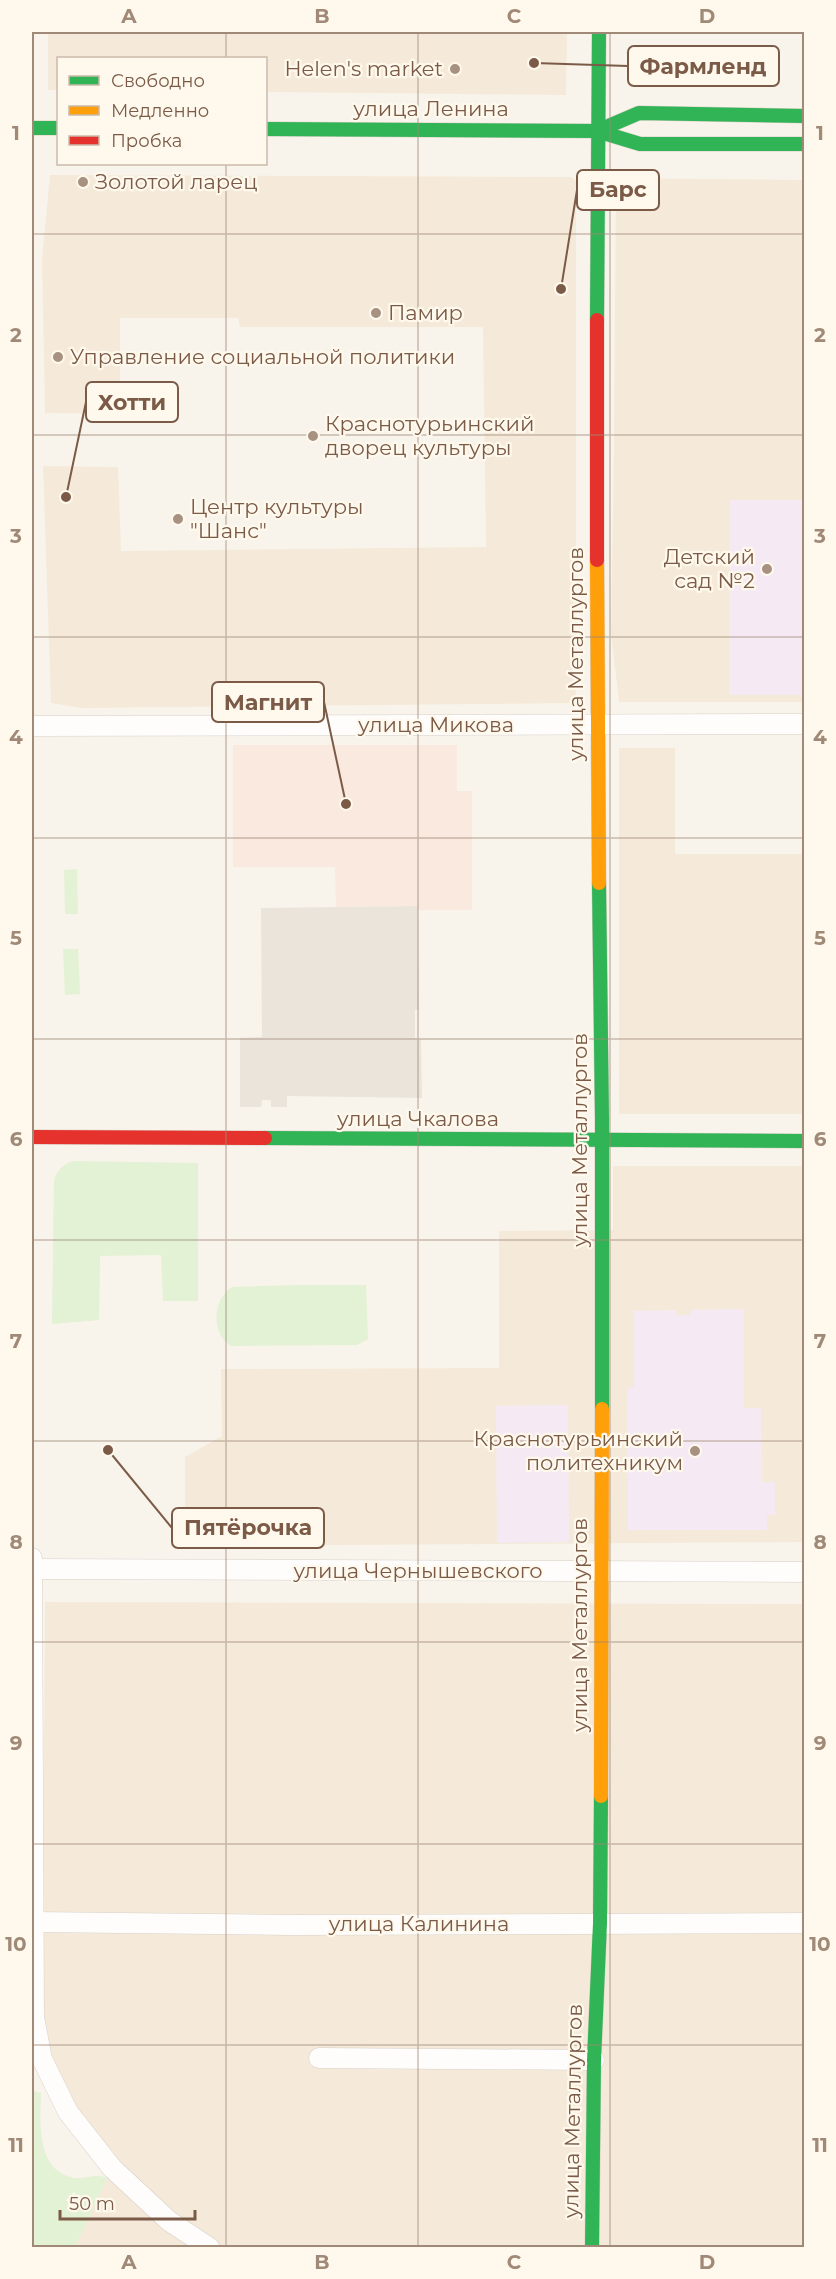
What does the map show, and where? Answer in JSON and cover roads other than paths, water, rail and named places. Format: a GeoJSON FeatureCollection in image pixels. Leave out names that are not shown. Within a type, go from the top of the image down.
{"type":"FeatureCollection","features":[{"type":"Feature","properties":{"kind":"street","name":"улица Металлургов"},"geometry":{"type":"LineString","coordinates":[[592,2247],[594,2060],[600,1923],[602,1572],[602,1141],[597,724],[599,32]]}},
{"type":"Feature","properties":{"kind":"street","name":"улица Ленина"},"geometry":{"type":"LineString","coordinates":[[597,132],[639,113],[804,116]]}},
{"type":"Feature","properties":{"kind":"street"},"geometry":{"type":"LineString","coordinates":[[32,128],[57,128]]}},
{"type":"Feature","properties":{"kind":"street","name":"улица Ленина"},"geometry":{"type":"LineString","coordinates":[[267,129],[597,132],[640,144],[804,144]]}},
{"type":"Feature","properties":{"kind":"street","name":"улица Микова"},"geometry":{"type":"LineString","coordinates":[[32,726],[804,724]]}},
{"type":"Feature","properties":{"kind":"street","name":"улица Чкалова"},"geometry":{"type":"LineString","coordinates":[[32,1137],[804,1141]]}},
{"type":"Feature","properties":{"kind":"street"},"geometry":{"type":"LineString","coordinates":[[32,1557],[34,2017],[42,2059],[68,2112],[112,2169],[169,2221],[210,2247]]}},
{"type":"Feature","properties":{"kind":"street","name":"улица Чернышевского"},"geometry":{"type":"LineString","coordinates":[[32,1569],[804,1572]]}},
{"type":"Feature","properties":{"kind":"street","name":"улица Калинина"},"geometry":{"type":"LineString","coordinates":[[33,1922],[291,1925],[804,1923]]}},
{"type":"Feature","properties":{"kind":"street"},"geometry":{"type":"LineString","coordinates":[[319,2058],[594,2060]]}},
{"type":"Feature","properties":{"kind":"place","name":"Фармленд"},"geometry":{"type":"Point","coordinates":[534,63]}},
{"type":"Feature","properties":{"kind":"place","name":"Helen's market"},"geometry":{"type":"Point","coordinates":[455,69]}},
{"type":"Feature","properties":{"kind":"place","name":"Золотой ларец"},"geometry":{"type":"Point","coordinates":[83,182]}},
{"type":"Feature","properties":{"kind":"place","name":"Барс"},"geometry":{"type":"Point","coordinates":[561,289]}},
{"type":"Feature","properties":{"kind":"place","name":"Памир"},"geometry":{"type":"Point","coordinates":[376,313]}},
{"type":"Feature","properties":{"kind":"place","name":"Управление социальной политики"},"geometry":{"type":"Point","coordinates":[58,357]}},
{"type":"Feature","properties":{"kind":"place","name":"Краснотурьинский дворец культуры"},"geometry":{"type":"Point","coordinates":[313,436]}},
{"type":"Feature","properties":{"kind":"place","name":"Хотти"},"geometry":{"type":"Point","coordinates":[66,497]}},
{"type":"Feature","properties":{"kind":"place","name":"Центр культуры \"Шанс\""},"geometry":{"type":"Point","coordinates":[178,519]}},
{"type":"Feature","properties":{"kind":"place","name":"Детский сад №2"},"geometry":{"type":"Point","coordinates":[767,569]}},
{"type":"Feature","properties":{"kind":"place","name":"Магнит"},"geometry":{"type":"Point","coordinates":[346,804]}},
{"type":"Feature","properties":{"kind":"place","name":"Пятёрочка"},"geometry":{"type":"Point","coordinates":[108,1450]}},
{"type":"Feature","properties":{"kind":"place","name":"Краснотурьинский политехникум"},"geometry":{"type":"Point","coordinates":[695,1451]}}]}
